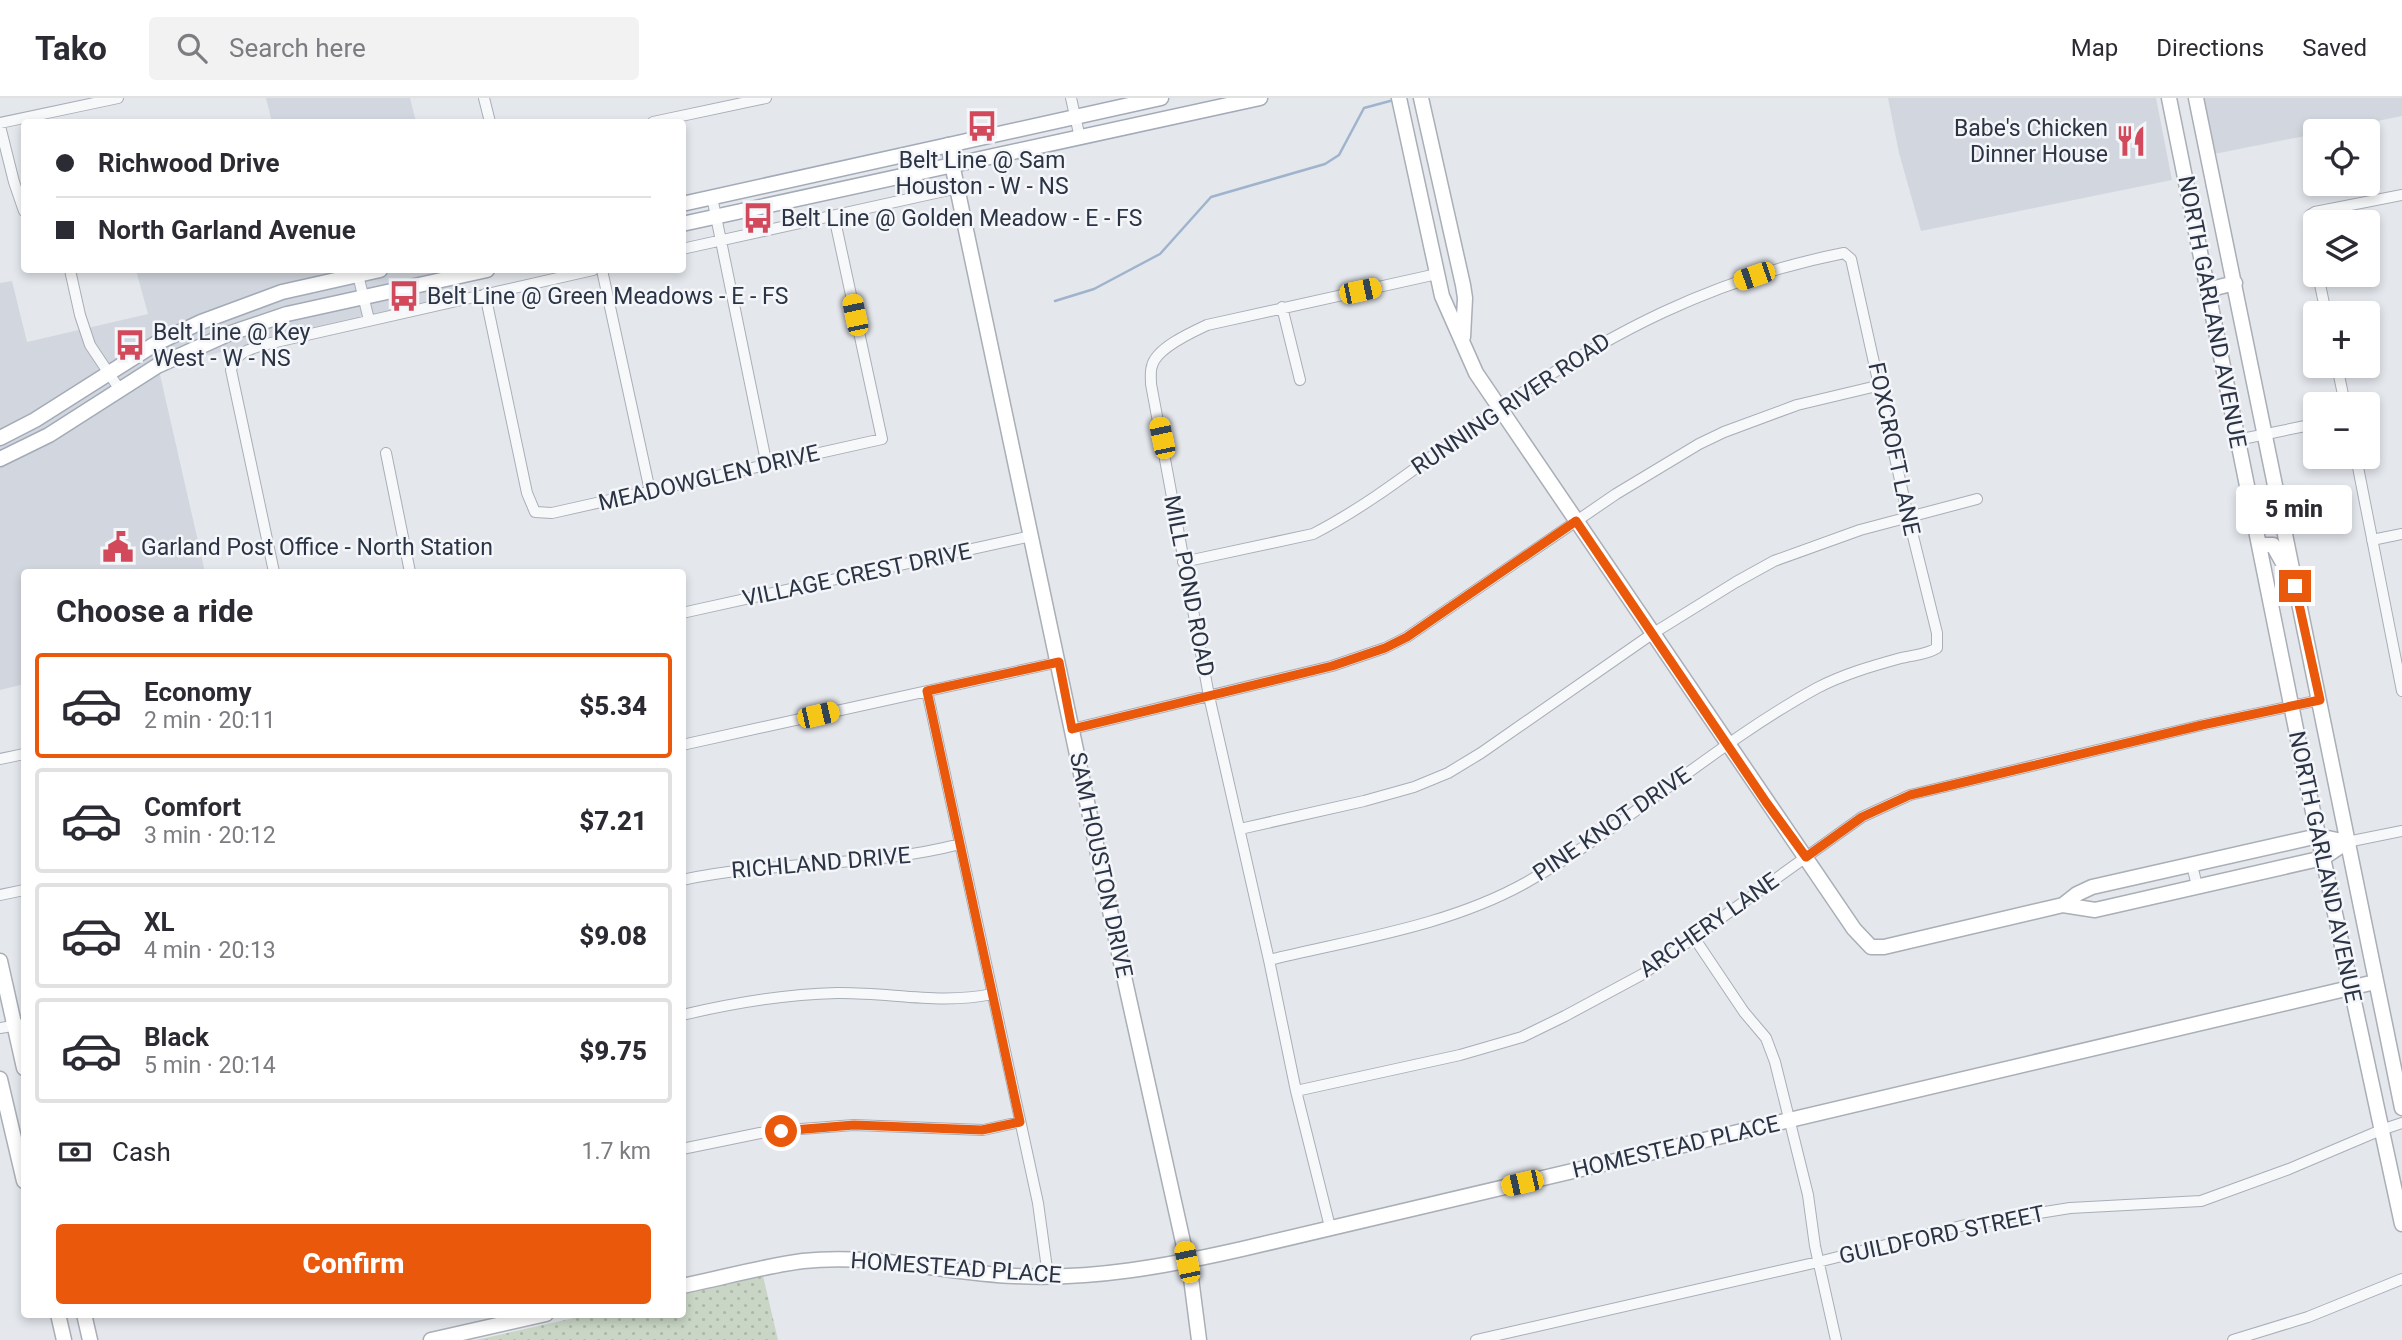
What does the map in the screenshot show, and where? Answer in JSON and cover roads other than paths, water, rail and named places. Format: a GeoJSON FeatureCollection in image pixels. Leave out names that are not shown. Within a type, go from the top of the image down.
{"type":"FeatureCollection","features":[{"type":"Feature","properties":{"kind":"street"},"geometry":{"type":"LineString","coordinates":[[26,119],[118,98]]}},
{"type":"Feature","properties":{"kind":"street"},"geometry":{"type":"LineString","coordinates":[[484,98],[489,119]]}},
{"type":"Feature","properties":{"kind":"street"},"geometry":{"type":"LineString","coordinates":[[667,119],[766,98]]}},
{"type":"Feature","properties":{"kind":"street"},"geometry":{"type":"LineString","coordinates":[[1071,98],[1080,138]]}},
{"type":"Feature","properties":{"kind":"street"},"geometry":{"type":"LineString","coordinates":[[686,203],[1161,98]]}},
{"type":"Feature","properties":{"kind":"street"},"geometry":{"type":"LineString","coordinates":[[1399,98],[1441,296],[1476,373],[1766,802],[1854,929],[1871,947],[1884,947],[2063,905],[2092,887],[2318,836],[2347,842]]}},
{"type":"Feature","properties":{"kind":"street"},"geometry":{"type":"LineString","coordinates":[[1422,98],[1465,298],[1463,342]]}},
{"type":"Feature","properties":{"kind":"street","name":"NORTH GARLAND AVENUE"},"geometry":{"type":"LineString","coordinates":[[2169,98],[2291,706],[2402,1224]]}},
{"type":"Feature","properties":{"kind":"street","name":"NORTH GARLAND AVENUE"},"geometry":{"type":"LineString","coordinates":[[2196,98],[2402,1108]]}},
{"type":"Feature","properties":{"kind":"street"},"geometry":{"type":"LineString","coordinates":[[686,223],[1251,99]]}},
{"type":"Feature","properties":{"kind":"street"},"geometry":{"type":"LineString","coordinates":[[2173,121],[2200,115]]}},
{"type":"Feature","properties":{"kind":"street"},"geometry":{"type":"LineString","coordinates":[[21,120],[0,125],[21,202]]}},
{"type":"Feature","properties":{"kind":"street"},"geometry":{"type":"LineString","coordinates":[[1407,136],[1429,132]]}},
{"type":"Feature","properties":{"kind":"street","name":"SAM HOUSTON DRIVE"},"geometry":{"type":"LineString","coordinates":[[948,145],[1187,1262],[1199,1340]]}},
{"type":"Feature","properties":{"kind":"street"},"geometry":{"type":"LineString","coordinates":[[686,248],[958,188]]}},
{"type":"Feature","properties":{"kind":"street"},"geometry":{"type":"LineString","coordinates":[[2325,210],[2402,195]]}},
{"type":"Feature","properties":{"kind":"street"},"geometry":{"type":"LineString","coordinates":[[712,197],[767,466]]}},
{"type":"Feature","properties":{"kind":"street","name":"MEADOWGLEN DRIVE"},"geometry":{"type":"LineString","coordinates":[[485,294],[527,493],[535,512],[552,513],[767,466],[882,439],[834,216]]}},
{"type":"Feature","properties":{"kind":"street","name":"FOXCROFT LANE"},"geometry":{"type":"LineString","coordinates":[[1844,253],[1852,259],[1908,516],[1937,633],[1937,648]]}},
{"type":"Feature","properties":{"kind":"street","name":"RUNNING RIVER ROAD"},"geometry":{"type":"LineString","coordinates":[[1183,562],[1312,534],[1358,508],[1498,409],[1584,353],[1664,310],[1754,276],[1844,253]]}},
{"type":"Feature","properties":{"kind":"street"},"geometry":{"type":"LineString","coordinates":[[1437,274],[1459,269]]}},
{"type":"Feature","properties":{"kind":"street"},"geometry":{"type":"LineString","coordinates":[[70,273],[90,345],[120,390]]}},
{"type":"Feature","properties":{"kind":"street"},"geometry":{"type":"LineString","coordinates":[[0,438],[35,420],[155,344],[227,310],[282,292],[367,273]]}},
{"type":"Feature","properties":{"kind":"street"},"geometry":{"type":"LineString","coordinates":[[0,459],[49,435],[158,366],[228,334],[287,314],[473,273]]}},
{"type":"Feature","properties":{"kind":"street"},"geometry":{"type":"LineString","coordinates":[[273,569],[231,370],[233,360],[244,351],[267,344],[580,273]]}},
{"type":"Feature","properties":{"kind":"street"},"geometry":{"type":"LineString","coordinates":[[603,273],[650,491]]}},
{"type":"Feature","properties":{"kind":"street","name":"MILL POND ROAD"},"geometry":{"type":"LineString","coordinates":[[1330,1227],[1296,1091],[1209,696],[1151,384],[1152,366],[1157,355],[1187,334],[1207,325],[1437,274]]}},
{"type":"Feature","properties":{"kind":"street"},"geometry":{"type":"LineString","coordinates":[[358,275],[369,320]]}},
{"type":"Feature","properties":{"kind":"street"},"geometry":{"type":"LineString","coordinates":[[2207,290],[2235,283]]}},
{"type":"Feature","properties":{"kind":"street"},"geometry":{"type":"LineString","coordinates":[[1282,307],[1300,380]]}},
{"type":"Feature","properties":{"kind":"street"},"geometry":{"type":"LineString","coordinates":[[1072,729],[1332,666],[1385,648],[1407,637],[1647,474],[1724,432],[1797,405],[1881,385]]}},
{"type":"Feature","properties":{"kind":"street"},"geometry":{"type":"LineString","coordinates":[[2237,440],[2303,426]]}},
{"type":"Feature","properties":{"kind":"street"},"geometry":{"type":"LineString","coordinates":[[386,453],[409,569]]}},
{"type":"Feature","properties":{"kind":"street"},"geometry":{"type":"LineString","coordinates":[[2358,469],[2401,684]]}},
{"type":"Feature","properties":{"kind":"street"},"geometry":{"type":"LineString","coordinates":[[1240,829],[1364,801],[1414,787],[1448,773],[1482,753],[1652,634],[1774,561],[1860,530],[1977,499]]}},
{"type":"Feature","properties":{"kind":"street"},"geometry":{"type":"LineString","coordinates":[[2372,540],[2402,534]]}},
{"type":"Feature","properties":{"kind":"street","name":"VILLAGE CREST DRIVE"},"geometry":{"type":"LineString","coordinates":[[686,612],[1031,536]]}},
{"type":"Feature","properties":{"kind":"street"},"geometry":{"type":"LineString","coordinates":[[2259,545],[2273,545],[2295,586]]}},
{"type":"Feature","properties":{"kind":"street","name":"PINE KNOT DRIVE"},"geometry":{"type":"LineString","coordinates":[[1269,960],[1443,918],[1525,883],[1592,842],[1729,745],[1816,689],[1850,672],[1937,648]]}},
{"type":"Feature","properties":{"kind":"street"},"geometry":{"type":"LineString","coordinates":[[686,744],[1059,662]]}},
{"type":"Feature","properties":{"kind":"street"},"geometry":{"type":"LineString","coordinates":[[927,691],[1020,1122],[1043,1234],[1048,1276]]}},
{"type":"Feature","properties":{"kind":"street","name":"ARCHERY LANE"},"geometry":{"type":"LineString","coordinates":[[1296,1091],[1460,1055],[1522,1037],[1643,974],[1862,817],[1910,795],[2320,700]]}},
{"type":"Feature","properties":{"kind":"street"},"geometry":{"type":"LineString","coordinates":[[0,760],[21,755]]}},
{"type":"Feature","properties":{"kind":"street"},"geometry":{"type":"LineString","coordinates":[[2063,905],[2095,910],[2323,858],[2347,842],[2402,831]]}},
{"type":"Feature","properties":{"kind":"street","name":"RICHLAND DRIVE"},"geometry":{"type":"LineString","coordinates":[[686,879],[744,869],[923,854],[960,844]]}},
{"type":"Feature","properties":{"kind":"street"},"geometry":{"type":"LineString","coordinates":[[2192,865],[2197,886]]}},
{"type":"Feature","properties":{"kind":"street"},"geometry":{"type":"LineString","coordinates":[[0,895],[21,891]]}},
{"type":"Feature","properties":{"kind":"street"},"geometry":{"type":"LineString","coordinates":[[1693,936],[1744,1012],[1766,1038],[1808,1195],[1818,1262],[1836,1340]]}},
{"type":"Feature","properties":{"kind":"street"},"geometry":{"type":"LineString","coordinates":[[0,961],[21,1057]]}},
{"type":"Feature","properties":{"kind":"street","name":"HOMESTEAD PLACE"},"geometry":{"type":"LineString","coordinates":[[686,1285],[803,1261],[923,1265],[1016,1276],[1120,1273],[1187,1262],[2375,982]]}},
{"type":"Feature","properties":{"kind":"street"},"geometry":{"type":"LineString","coordinates":[[686,1013],[799,995],[838,993],[954,999],[992,994]]}},
{"type":"Feature","properties":{"kind":"street"},"geometry":{"type":"LineString","coordinates":[[0,1079],[21,1154]]}},
{"type":"Feature","properties":{"kind":"street"},"geometry":{"type":"LineString","coordinates":[[686,1148],[760,1133],[814,1128],[854,1125],[982,1130],[1020,1122]]}},
{"type":"Feature","properties":{"kind":"street","name":"GUILDFORD STREET"},"geometry":{"type":"LineString","coordinates":[[1476,1340],[1818,1262],[1965,1225],[2029,1213],[2105,1205],[2201,1200],[2289,1169],[2402,1123]]}},
{"type":"Feature","properties":{"kind":"street"},"geometry":{"type":"LineString","coordinates":[[2233,1340],[2308,1317],[2402,1279]]}},
{"type":"Feature","properties":{"kind":"street"},"geometry":{"type":"LineString","coordinates":[[59,1318],[64,1340]]}},
{"type":"Feature","properties":{"kind":"street"},"geometry":{"type":"LineString","coordinates":[[86,1318],[90,1340]]}},
{"type":"Feature","properties":{"kind":"street"},"geometry":{"type":"LineString","coordinates":[[431,1340],[528,1318]]}},
{"type":"Feature","properties":{"kind":"waterway"},"geometry":{"type":"LineString","coordinates":[[1055,301],[1094,289],[1160,254],[1211,197],[1325,164],[1339,155],[1364,108],[1390,101]]}},
{"type":"Feature","properties":{"kind":"place","name":"Belt Line @ Sam Houston - W - NS"},"geometry":{"type":"Point","coordinates":[982,126]}},
{"type":"Feature","properties":{"kind":"place","name":"Babe's Chicken Dinner House"},"geometry":{"type":"Point","coordinates":[2131,141]}},
{"type":"Feature","properties":{"kind":"place","name":"Belt Line @ Golden Meadow - E - FS"},"geometry":{"type":"Point","coordinates":[758,218]}},
{"type":"Feature","properties":{"kind":"place","name":"Belt Line @ Green Meadows - E - FS"},"geometry":{"type":"Point","coordinates":[404,296]}},
{"type":"Feature","properties":{"kind":"place","name":"Belt Line @ Key West - W - NS"},"geometry":{"type":"Point","coordinates":[130,345]}},
{"type":"Feature","properties":{"kind":"place","name":"Garland Post Office - North Station"},"geometry":{"type":"Point","coordinates":[118,547]}}]}
